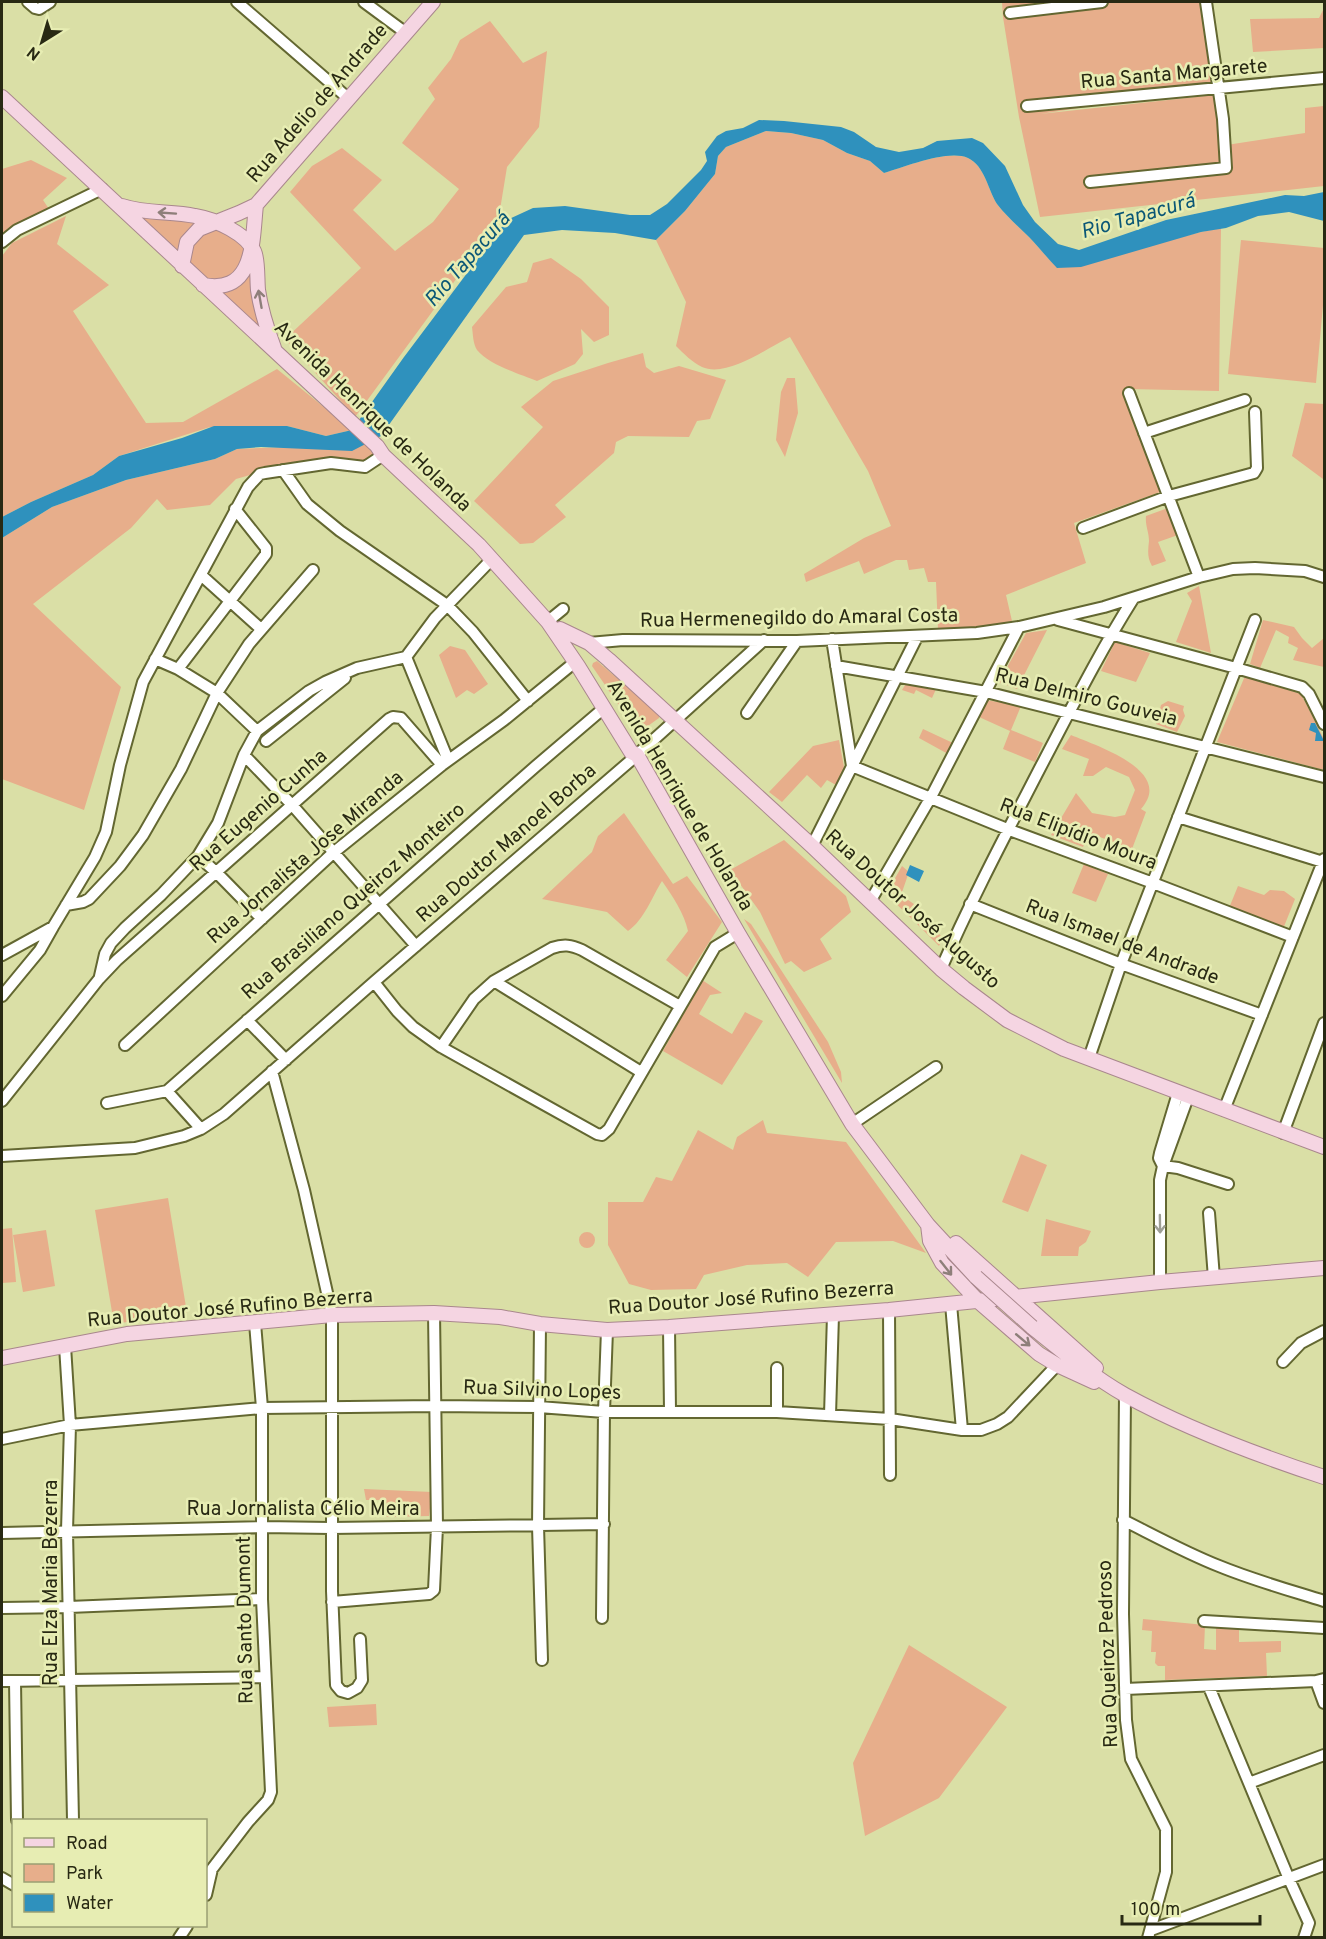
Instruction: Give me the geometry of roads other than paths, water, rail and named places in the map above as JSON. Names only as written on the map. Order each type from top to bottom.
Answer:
[{"type":"main road","name":"Rua Adelio de Andrade","points":[[256,205],[434,2]]},
{"type":"main road","name":"Avenida Henrique de Holanda","points":[[2,98],[275,350],[479,544],[548,622],[631,752],[637,755],[738,933],[852,1124],[928,1225],[976,1277],[1032,1327],[1125,1395],[1200,1431],[1324,1477]]},
{"type":"main road","points":[[119,205],[139,210],[190,215],[215,222],[242,237],[253,247],[263,316],[275,350]]},
{"type":"main road","points":[[182,266],[190,238],[203,226],[256,205],[253,247],[248,264],[231,282],[216,287],[203,285]]},
{"type":"main road","points":[[380,450],[387,450],[488,544],[557,615],[636,749],[637,755]]},
{"type":"main road","name":"Rua Doutor José Augusto","points":[[557,615],[676,720],[871,900],[941,969],[1007,1020],[1047,1041],[1089,1058],[1324,1148]]},
{"type":"main road","points":[[916,1208],[1014,1297],[1090,1361],[1111,1386]]},
{"type":"main road","points":[[928,1225],[930,1241],[942,1263],[980,1302],[1039,1354],[1057,1365],[1111,1386]]},
{"type":"main road","name":"Rua Doutor José Rufino Bezerra","points":[[2,1358],[127,1334],[332,1315],[434,1313],[500,1317],[540,1324],[607,1330],[889,1310],[1160,1282],[1324,1268]]},
{"type":"street","points":[[28,2],[39,9],[50,2]]},
{"type":"street","points":[[237,2],[349,99]]},
{"type":"street","points":[[364,2],[406,33]]},
{"type":"street","points":[[1010,13],[1102,2]]},
{"type":"street","points":[[1090,182],[1226,168],[1223,119],[1206,2]]},
{"type":"street","name":"Rua Santa Margarete","points":[[1027,106],[1324,78]]},
{"type":"street","points":[[2,242],[17,230],[102,189]]},
{"type":"street","points":[[1129,393],[1199,577]]},
{"type":"street","points":[[1144,433],[1245,400]]},
{"type":"street","points":[[1083,528],[1170,496],[1254,473],[1256,471],[1255,412]]},
{"type":"street","points":[[2,996],[40,950],[95,857],[106,832],[120,765],[141,690],[155,659],[248,487],[260,474],[283,470],[332,463],[365,467],[380,450]]},
{"type":"street","points":[[283,470],[307,504],[340,531],[447,605],[473,632],[528,700]]},
{"type":"street","points":[[178,669],[267,551],[267,548],[235,509]]},
{"type":"street","points":[[99,979],[105,954],[111,943],[198,856],[218,823],[244,754],[257,731],[309,691],[325,682],[357,668],[406,657],[435,618],[492,559]]},
{"type":"street","name":"Rua Hermenegildo do Amaral Costa","points":[[589,643],[615,640],[797,641],[977,633],[1054,620],[1233,569],[1305,571],[1324,577]]},
{"type":"street","points":[[66,905],[89,899],[120,866],[142,835],[181,769],[216,693],[249,644],[313,570]]},
{"type":"street","points":[[201,575],[261,629]]},
{"type":"street","points":[[941,969],[1007,829],[1111,635],[1133,599]]},
{"type":"street","points":[[1054,620],[1302,687],[1309,694],[1324,724]]},
{"type":"street","points":[[1089,1058],[1121,964],[1255,620]]},
{"type":"street","points":[[871,900],[932,797],[1019,627]]},
{"type":"street","points":[[812,846],[917,637]]},
{"type":"street","points":[[832,639],[852,766]]},
{"type":"street","name":"Rua Doutor Manoel Borba","points":[[2,1156],[135,1148],[164,1142],[201,1129],[224,1114],[637,755],[764,640]]},
{"type":"street","points":[[747,713],[797,641]]},
{"type":"street","points":[[406,657],[445,762]]},
{"type":"street","points":[[155,659],[178,669],[216,693],[257,731]]},
{"type":"street","name":"Rua Jornalista Jose Miranda","points":[[125,1045],[333,853],[445,762],[504,720],[575,662]]},
{"type":"street","name":"Rua Delmiro Gouveia","points":[[836,666],[986,692],[1324,777]]},
{"type":"street","points":[[266,741],[357,668]]},
{"type":"street","name":"Rua Brasiliano Queiroz Monteiro","points":[[167,1091],[604,708]]},
{"type":"street","name":"Rua Eugenio Cunha","points":[[2,1101],[99,979],[138,941],[393,717],[401,718],[445,762]]},
{"type":"street","points":[[244,754],[416,946]]},
{"type":"street","name":"Rua Elipídio Moura","points":[[852,766],[1007,829],[1293,938]]},
{"type":"street","points":[[1178,818],[1324,860],[1224,1110]]},
{"type":"street","points":[[198,856],[262,919]]},
{"type":"street","name":"Rua Ismael de Andrade","points":[[970,904],[1121,964],[1262,1015]]},
{"type":"street","points":[[2,955],[53,927]]},
{"type":"street","points":[[374,982],[413,1027],[441,1047],[597,1134],[605,1133],[715,947],[738,933]]},
{"type":"street","points":[[441,1047],[474,999],[495,981],[552,948],[562,945],[582,950],[680,1006]]},
{"type":"street","points":[[495,981],[641,1072]]},
{"type":"street","points":[[247,1020],[286,1060]]},
{"type":"street","points":[[1282,1133],[1324,1023]]},
{"type":"street","points":[[852,1124],[936,1067]]},
{"type":"street","points":[[272,1071],[304,1190],[332,1315],[332,1602],[336,1685],[341,1691],[348,1693],[357,1688],[362,1680],[360,1639]]},
{"type":"street","points":[[107,1102],[167,1091],[201,1129]]},
{"type":"street","points":[[1183,1095],[1160,1153],[1159,1162],[1163,1166],[1178,1168],[1228,1184]]},
{"type":"street","points":[[1160,1282],[1159,1195],[1163,1166]]},
{"type":"street","points":[[1209,1213],[1214,1278]]},
{"type":"street","points":[[951,1304],[962,1430]]},
{"type":"street","points":[[889,1310],[890,1475]]},
{"type":"street","points":[[332,1602],[429,1594],[434,1590],[436,1527],[434,1313]]},
{"type":"street","points":[[830,1415],[834,1314]]},
{"type":"street","name":"Rua Santo Dumont","points":[[207,1890],[212,1869],[268,1800],[271,1792],[262,1599],[262,1408],[255,1323]]},
{"type":"street","points":[[540,1324],[538,1526],[542,1660]]},
{"type":"street","points":[[669,1327],[670,1411]]},
{"type":"street","points":[[602,1618],[607,1330]]},
{"type":"street","points":[[1283,1362],[1301,1343],[1324,1331]]},
{"type":"street","name":"Rua Elza Maria Bezerra","points":[[65,1346],[70,1425],[67,1531],[73,1819]]},
{"type":"street","name":"Rua Silvino Lopes","points":[[2,1439],[70,1425],[262,1408],[435,1406],[538,1407],[604,1412],[777,1412],[890,1419],[962,1430],[981,1430],[1008,1417],[1057,1365]]},
{"type":"street","points":[[777,1368],[777,1412]]},
{"type":"street","name":"Rua Queiroz Pedroso","points":[[1125,1395],[1123,1520],[1125,1689],[1131,1759],[1166,1829],[1166,1872],[1149,1934]]},
{"type":"street","points":[[1123,1520],[1221,1567],[1257,1581],[1324,1601]]},
{"type":"street","name":"Rua Jornalista Célio Meira","points":[[2,1533],[262,1527],[604,1524]]},
{"type":"street","points":[[2,1608],[262,1599]]},
{"type":"street","points":[[1204,1621],[1324,1628]]},
{"type":"street","points":[[2,1681],[264,1677]]},
{"type":"street","points":[[1125,1689],[1209,1687],[1320,1680],[1324,1703]]},
{"type":"street","points":[[15,1681],[17,1819]]},
{"type":"street","points":[[1209,1687],[1309,1923],[1304,1938]]},
{"type":"street","points":[[1249,1783],[1324,1755]]},
{"type":"street","points":[[1149,1934],[1324,1865]]},
{"type":"water","points":[[759,120],[841,127],[854,132],[876,147],[899,152],[923,148],[937,141],[972,138],[983,143],[1005,166],[1023,205],[1035,222],[1058,244],[1079,250],[1166,220],[1285,195],[1304,196],[1324,192],[1324,221],[1289,212],[1258,216],[1226,228],[1201,232],[1081,267],[1057,268],[1001,209],[982,172],[968,158],[938,157],[884,173],[870,161],[847,153],[823,140],[791,133],[766,131],[726,147],[718,156],[715,174],[685,211],[656,240],[615,233],[562,230],[524,235],[381,436],[352,451],[261,447],[237,449],[215,459],[126,480],[52,507],[2,538],[2,517],[93,475],[119,456],[182,438],[214,426],[287,426],[326,436],[352,430],[507,220],[533,208],[565,206],[630,215],[650,215],[667,204],[701,170],[707,161],[705,152],[717,136]]},
{"type":"water","points":[[1311,723],[1315,723],[1324,741],[1315,741],[1316,733],[1309,730]]},
{"type":"water","points":[[910,865],[924,871],[919,882],[906,875]]},
{"type":"water label","name":"Rio Tapacurá","points":[[1138,217]]},
{"type":"water label","name":"Rio Tapacurá","points":[[468,260]]}]
